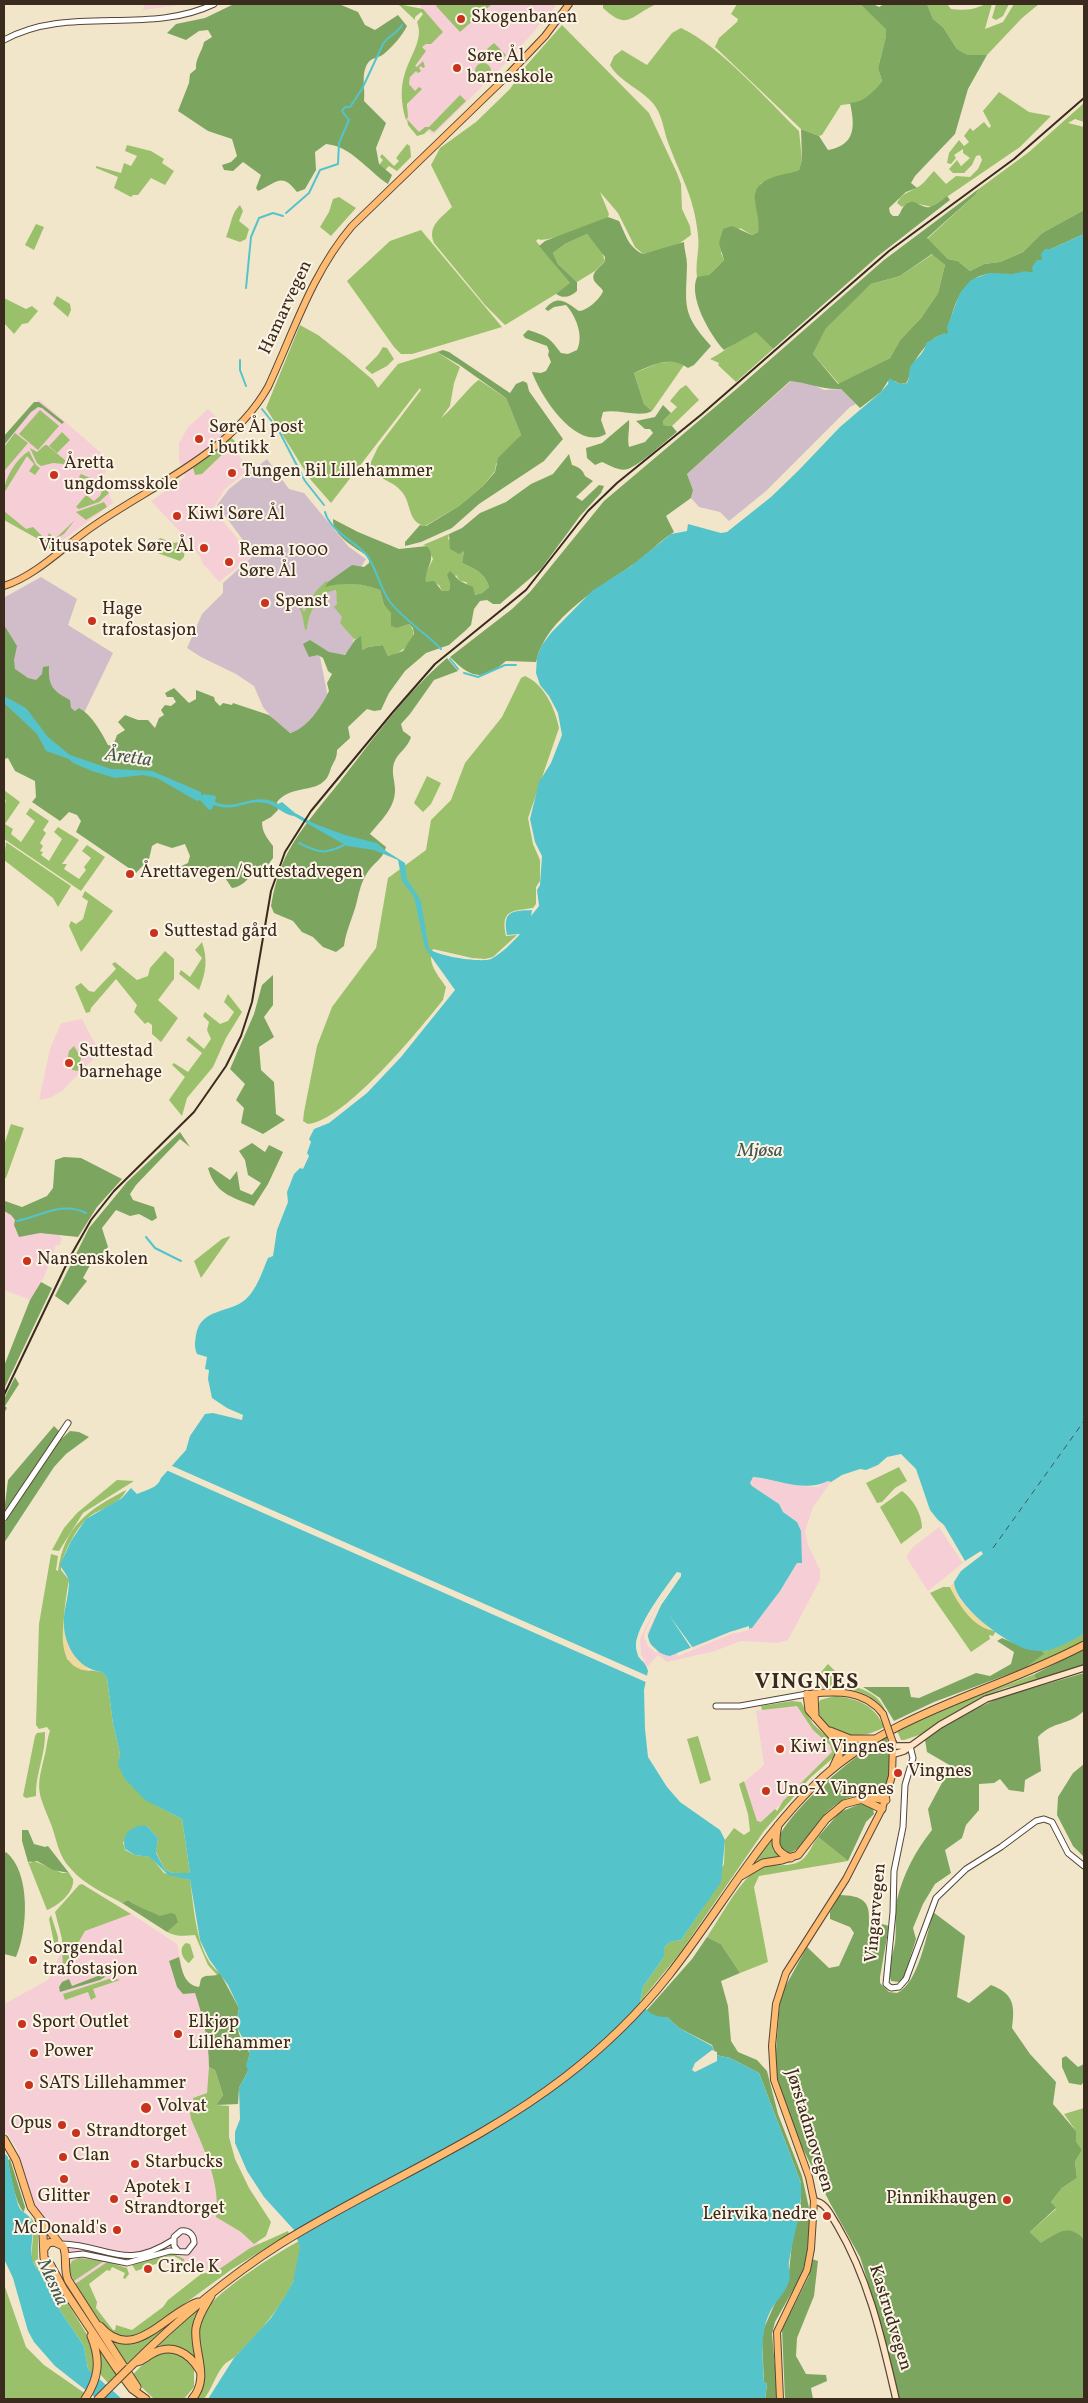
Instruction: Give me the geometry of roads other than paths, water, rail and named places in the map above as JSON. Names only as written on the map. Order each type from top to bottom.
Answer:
[{"type":"highway","points":[[98,2399],[134,2362],[203,2300],[256,2260],[291,2238],[469,2139],[538,2096],[594,2054],[651,1998],[680,1961],[778,1824],[833,1769],[874,1739],[926,1712],[1039,1667],[1084,1645]]},
{"type":"highway","points":[[810,1694],[809,1710],[837,1740],[840,1747],[833,1769]]},
{"type":"highway","points":[[827,1730],[850,1739],[874,1739]]},
{"type":"highway","points":[[739,1877],[763,1863],[791,1858],[802,1851],[833,1812],[844,1804],[870,1796],[886,1800]]},
{"type":"highway","points":[[861,1799],[882,1809]]},
{"type":"highway","points":[[778,1824],[776,1848],[780,1853],[791,1858]]},
{"type":"highway","points":[[4,2139],[14,2154],[28,2201],[39,2219],[65,2251],[66,2277],[143,2397]]},
{"type":"highway","points":[[39,2219],[43,2235],[44,2258],[50,2264],[88,2327],[126,2381],[143,2397]]},
{"type":"highway","points":[[44,2250],[48,2243],[60,2244]]},
{"type":"highway","points":[[50,2264],[58,2264],[65,2257]]},
{"type":"highway","points":[[192,2399],[199,2388],[201,2372],[196,2328],[201,2313],[214,2291]]},
{"type":"highway","points":[[90,2314],[112,2337],[120,2340],[132,2340],[144,2336],[183,2309],[203,2300]]},
{"type":"highway","points":[[85,2399],[94,2383],[98,2368],[96,2350],[88,2327]]},
{"type":"highway","points":[[134,2362],[142,2361],[158,2351],[175,2349],[189,2356],[201,2372]]},
{"type":"main road","name":"Hamarvegen","points":[[4,586],[23,578],[120,507],[186,468],[241,424],[260,402],[268,387],[311,288],[338,242],[352,226],[518,64],[551,28],[568,4]]},
{"type":"main road","points":[[894,1754],[904,1752],[956,1715],[986,1699],[1084,1668]]},
{"type":"main road","name":"Jørstadmovegen","points":[[780,2399],[777,2332],[807,2270],[811,2249],[814,2201],[809,2177],[774,2080],[772,2046],[776,2004],[786,1973],[846,1879],[882,1809],[892,1776],[894,1754],[883,1714],[870,1701],[856,1694],[833,1692],[810,1694]]},
{"type":"main road","points":[[893,1745],[910,1746]]},
{"type":"main road","name":"Kastrudvegen","points":[[814,2201],[822,2204],[828,2211],[849,2246],[863,2277],[872,2302],[896,2399]]},
{"type":"street","points":[[4,40],[26,30],[53,23],[173,16],[214,4]]},
{"type":"street","points":[[4,1518],[68,1423]]},
{"type":"street","points":[[716,1706],[740,1706],[810,1694]]},
{"type":"street","name":"Vingarvegen","points":[[910,1746],[913,1758],[905,1785],[903,1827],[894,1871],[891,1947],[885,1976],[886,1984],[891,1988],[899,1987],[906,1979],[936,1898],[966,1869],[1036,1821],[1044,1819],[1052,1822],[1068,1853],[1084,1866]]},
{"type":"street","points":[[65,2257],[83,2254],[127,2263],[178,2251],[184,2253],[190,2251],[194,2243],[193,2237],[187,2232],[181,2231],[176,2234],[173,2240],[174,2246],[178,2251]]},
{"type":"street","points":[[60,2244],[75,2245],[128,2257],[146,2252],[173,2240]]},
{"type":"water","name":"Mjøsa","points":[[1084,234],[1084,1634],[1059,1647],[1041,1651],[1031,1650],[1006,1639],[982,1622],[963,1602],[954,1582],[961,1571],[983,1554],[981,1551],[965,1561],[944,1525],[930,1510],[916,1469],[901,1454],[887,1457],[878,1465],[866,1470],[860,1469],[842,1475],[831,1482],[828,1481],[810,1486],[800,1486],[753,1477],[750,1483],[752,1486],[779,1504],[783,1512],[797,1522],[801,1531],[802,1563],[797,1563],[780,1591],[752,1628],[730,1632],[670,1656],[656,1650],[647,1637],[661,1605],[681,1576],[677,1572],[640,1629],[636,1647],[648,1671],[644,1690],[648,1757],[667,1787],[680,1802],[720,1830],[725,1840],[721,1882],[681,1940],[670,1942],[664,1948],[664,1957],[643,1987],[640,2002],[652,2014],[667,2017],[679,2028],[712,2046],[716,2055],[730,2058],[759,2073],[801,2183],[799,2213],[789,2262],[789,2281],[786,2289],[767,2318],[763,2336],[764,2382],[767,2384],[765,2399],[208,2399],[234,2358],[271,2318],[284,2298],[293,2282],[300,2247],[294,2230],[264,2197],[247,2171],[235,2143],[235,2132],[240,2119],[239,2088],[248,2071],[246,2065],[250,2053],[236,2025],[239,2008],[228,1985],[209,1959],[200,1940],[190,1880],[168,1875],[150,1857],[135,1855],[125,1849],[125,1839],[129,1831],[132,1828],[147,1826],[158,1838],[156,1853],[165,1870],[173,1873],[190,1873],[182,1819],[145,1800],[125,1779],[118,1765],[120,1754],[113,1724],[107,1678],[102,1672],[85,1666],[78,1660],[72,1653],[65,1636],[64,1617],[69,1582],[67,1575],[60,1565],[71,1541],[86,1519],[122,1498],[131,1488],[137,1494],[157,1484],[186,1450],[190,1436],[205,1414],[213,1413],[242,1420],[243,1415],[227,1408],[212,1398],[208,1379],[209,1370],[205,1369],[207,1357],[197,1354],[195,1349],[199,1326],[210,1315],[239,1304],[246,1299],[256,1285],[268,1258],[273,1256],[277,1230],[288,1202],[287,1192],[294,1174],[300,1168],[303,1169],[309,1156],[307,1153],[311,1142],[309,1139],[314,1129],[329,1123],[367,1093],[401,1057],[455,990],[425,948],[414,897],[402,881],[398,860],[374,850],[347,846],[269,804],[258,802],[229,808],[214,805],[211,810],[200,800],[197,801],[157,778],[143,775],[115,778],[92,771],[73,763],[69,759],[46,751],[37,734],[4,703],[4,696],[26,708],[48,737],[70,755],[111,769],[152,771],[201,792],[202,796],[204,794],[216,796],[215,802],[223,804],[231,805],[261,799],[278,804],[282,802],[295,813],[315,824],[345,835],[377,843],[405,863],[407,879],[421,901],[429,949],[459,958],[491,959],[503,951],[520,934],[507,935],[506,921],[508,916],[514,912],[532,910],[531,916],[539,906],[537,890],[540,885],[542,856],[535,842],[530,819],[539,782],[551,763],[562,735],[558,713],[549,696],[540,685],[536,673],[537,657],[542,645],[551,633],[592,591],[631,566],[671,534],[687,531],[688,524],[721,533],[727,532],[771,497],[840,427],[881,392],[888,384],[889,378],[900,384],[907,383],[911,366],[923,352],[926,343],[944,333],[948,334],[947,327],[960,293],[971,280],[989,273],[1013,274],[1025,271],[1033,273],[1032,267],[1037,260],[1042,260],[1041,254],[1045,249],[1051,249]]},
{"type":"water","points":[[4,2153],[8,2157],[19,2207],[29,2216],[32,2223],[31,2253],[34,2264],[52,2290],[53,2300],[84,2346],[88,2369],[122,2399],[97,2399],[55,2366],[34,2342],[28,2331],[13,2278],[4,2259]]},
{"type":"waterway","points":[[286,213],[309,193],[320,170],[338,164],[339,143],[349,120],[342,111],[345,107],[350,107],[362,89],[383,44],[402,25]]},
{"type":"waterway","points":[[246,288],[251,237],[259,218],[273,213],[283,216]]},
{"type":"waterway","points":[[240,360],[240,370],[246,386]]},
{"type":"waterway","points":[[262,409],[278,429],[305,481],[324,505]]},
{"type":"waterway","points":[[325,512],[331,524],[365,553],[390,602],[441,649]]},
{"type":"waterway","points":[[450,659],[458,669]]},
{"type":"waterway","points":[[464,673],[478,677],[505,665],[516,665]]},
{"type":"waterway","name":"Åretta","points":[[299,843],[317,851],[333,850],[346,844]]},
{"type":"waterway","points":[[17,1221],[68,1208],[86,1213]]},
{"type":"waterway","points":[[146,1237],[155,1248],[181,1261]]},
{"type":"railway","points":[[4,1395],[70,1257],[91,1220],[114,1191],[194,1112],[226,1066],[241,1036],[252,1002],[271,891],[285,852],[311,811],[393,712],[435,664],[526,590],[588,511],[617,483],[702,414],[889,251],[1014,159],[1084,98]]},
{"type":"place","name":"Skogenbanen","points":[[461,19]]},
{"type":"place","name":"Søre Ål barneskole","points":[[457,68]]},
{"type":"place","name":"Søre Ål post i butikk","points":[[199,439]]},
{"type":"place","name":"Tungen Bil Lillehammer","points":[[232,473]]},
{"type":"place","name":"Åretta ungdomsskole","points":[[54,475]]},
{"type":"place","name":"Kiwi Søre Ål","points":[[177,516]]},
{"type":"place","name":"Vitusapotek Søre Ål","points":[[204,548]]},
{"type":"place","name":"Rema 1000 Søre Ål","points":[[229,562]]},
{"type":"place","name":"Spenst","points":[[265,603]]},
{"type":"place","name":"Hage trafostasjon","points":[[92,621]]},
{"type":"place","name":"Årettavegen/Suttestadvegen","points":[[130,874]]},
{"type":"place","name":"Suttestad gård","points":[[154,933]]},
{"type":"place","name":"Suttestad barnehage","points":[[69,1063]]},
{"type":"place","name":"Nansenskolen","points":[[27,1261]]},
{"type":"place","name":"Kiwi Vingnes","points":[[780,1749]]},
{"type":"place","name":"Vingnes","points":[[898,1773]]},
{"type":"place","name":"Uno-X Vingnes","points":[[766,1791]]},
{"type":"place","name":"Sorgendal trafostasjon","points":[[33,1960]]},
{"type":"place","name":"Sport Outlet","points":[[22,2024]]},
{"type":"place","name":"Elkjøp Lillehammer","points":[[178,2034]]},
{"type":"place","name":"Power","points":[[34,2053]]},
{"type":"place","name":"SATS Lillehammer","points":[[29,2085]]},
{"type":"place","name":"Volvat","points":[[146,2108]]},
{"type":"place","name":"Opus","points":[[62,2125]]},
{"type":"place","name":"Strandtorget","points":[[76,2133]]},
{"type":"place","name":"Clan","points":[[63,2157]]},
{"type":"place","name":"Starbucks","points":[[135,2164]]},
{"type":"place","name":"Glitter","points":[[64,2179]]},
{"type":"place","name":"Apotek 1 Strandtorget","points":[[114,2199]]},
{"type":"place","name":"Pinnikhaugen","points":[[1007,2200]]},
{"type":"place","name":"Leirvika nedre","points":[[827,2216]]},
{"type":"place","name":"McDonald's","points":[[117,2230]]},
{"type":"place","name":"Circle K","points":[[148,2269]]},
{"type":"district","name":"VINGNES","points":[[807,1684]]},
{"type":"water label","name":"Mesna","points":[[51,2283]]}]
